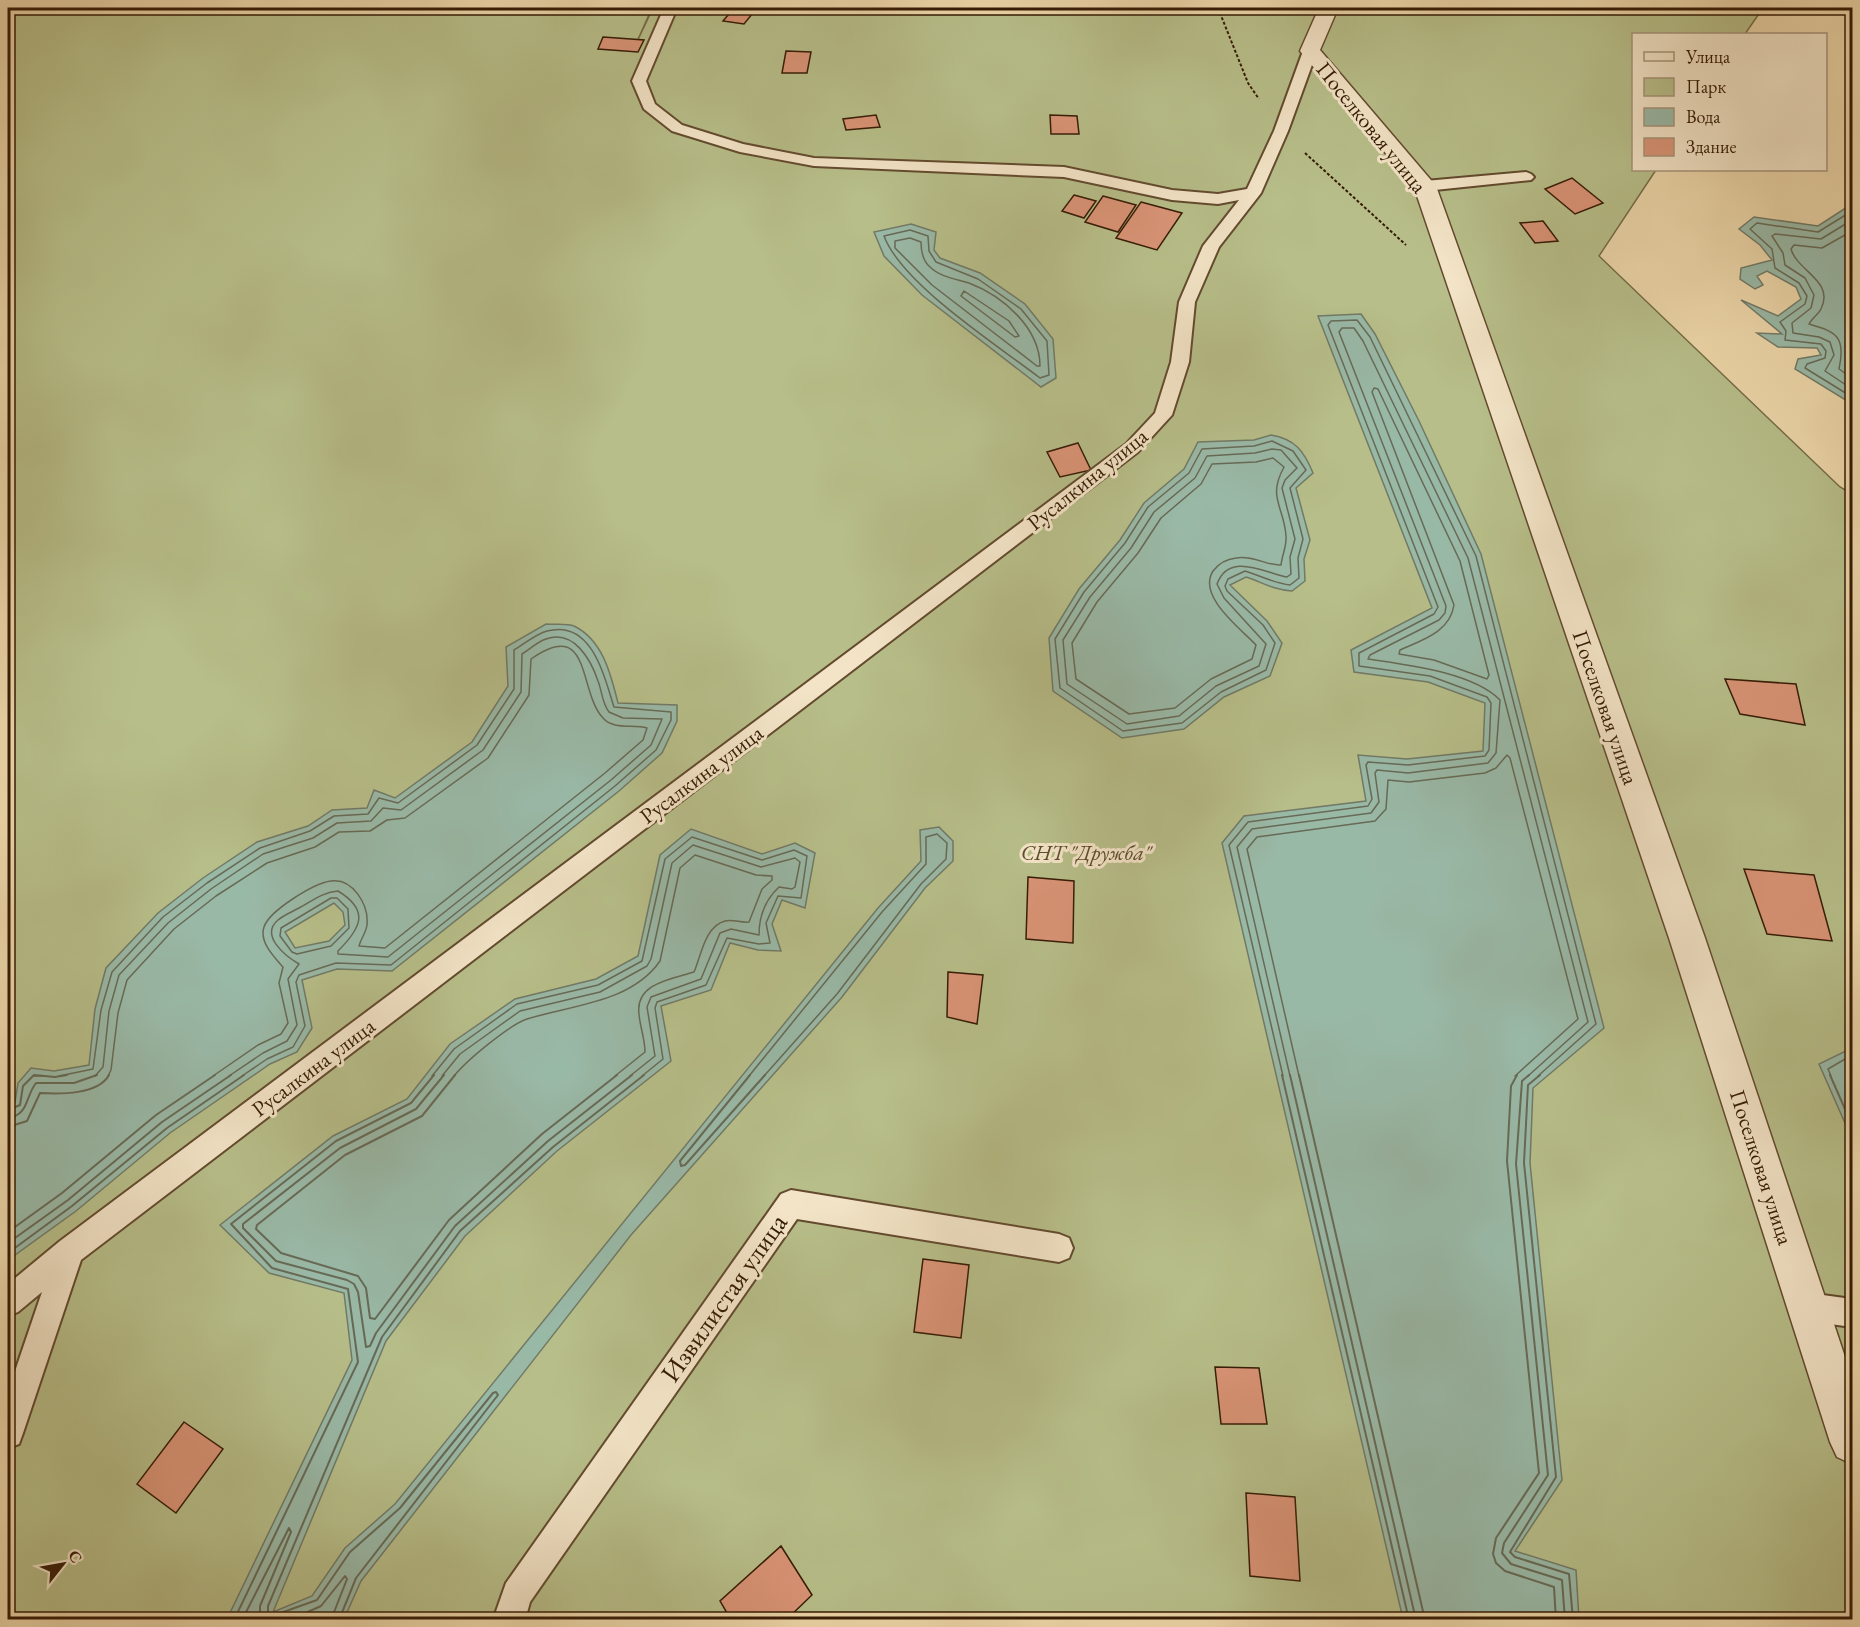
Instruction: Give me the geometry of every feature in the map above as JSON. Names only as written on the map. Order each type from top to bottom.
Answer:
[{"type":"street","name":"Поселковая улица","points":[[1328,8],[1310,51],[1425,186],[1686,938],[1852,1442]]},
{"type":"lane","points":[[670,8],[639,81],[649,106],[677,128],[740,148],[814,162],[1065,172],[1172,195],[1218,199],[1253,193]]},
{"type":"lane","name":"Русалкина улица","points":[[8,1302],[69,1251],[1132,448],[1163,415],[1180,362],[1187,302],[1211,246],[1253,193],[1281,131],[1310,51]]},
{"type":"lane","points":[[1425,186],[1526,177]]},
{"type":"lane","name":"Извилистая улица","points":[[509,1620],[517,1594],[790,1204],[1059,1248]]},
{"type":"lane","points":[[8,1433],[69,1251]]},
{"type":"lane","points":[[1808,1307],[1852,1313]]},
{"type":"path","points":[[1218,8],[1248,83],[1281,131],[1411,250]]},
{"type":"green space","name":"СНТ \"Дружба\"","points":[[8,8],[652,8],[635,46],[653,8],[1763,8],[1746,33],[1632,33],[1632,171],[1655,171],[1599,256],[1840,487],[1852,494],[1852,1619],[8,1620]]},
{"type":"water","points":[[1852,204],[1852,404],[1795,369],[1798,359],[1821,355],[1817,348],[1778,347],[1757,333],[1782,334],[1741,300],[1778,316],[1801,299],[1796,287],[1767,271],[1757,276],[1763,285],[1755,289],[1740,279],[1741,268],[1772,260],[1760,245],[1739,229],[1754,217],[1818,226]]},
{"type":"water","points":[[911,224],[936,232],[934,250],[940,258],[980,273],[1025,304],[1053,339],[1056,378],[1041,387],[922,295],[884,256],[874,232]]},
{"type":"water","points":[[1361,314],[1375,334],[1419,421],[1481,554],[1604,1028],[1533,1088],[1530,1163],[1562,1480],[1515,1551],[1576,1570],[1579,1619],[1403,1619],[1222,843],[1244,816],[1366,801],[1358,755],[1407,759],[1483,751],[1485,703],[1428,682],[1354,672],[1351,650],[1432,608],[1318,316]]},
{"type":"water","points":[[1271,435],[1298,447],[1313,473],[1296,488],[1310,540],[1304,559],[1305,581],[1292,591],[1246,577],[1230,585],[1267,621],[1282,643],[1270,676],[1224,697],[1184,729],[1122,738],[1053,691],[1049,638],[1079,589],[1120,540],[1144,503],[1184,469],[1198,442],[1254,440]]},
{"type":"water","points":[[546,624],[571,625],[584,632],[599,649],[604,659],[618,703],[677,705],[677,721],[662,753],[619,791],[392,971],[337,969],[302,980],[312,1028],[297,1052],[270,1064],[170,1133],[76,1211],[8,1260],[8,1105],[15,1102],[18,1083],[31,1068],[54,1071],[89,1065],[95,1009],[106,968],[158,913],[203,878],[257,842],[308,826],[332,810],[367,808],[374,790],[395,798],[472,742],[508,686],[506,647]],"holes":[[[334,903],[343,912],[345,925],[329,941],[295,948],[285,932]]]},
{"type":"water","points":[[939,827],[953,841],[953,861],[925,888],[842,997],[631,1235],[361,1581],[344,1619],[227,1619],[352,1360],[344,1293],[269,1273],[220,1225],[333,1136],[407,1099],[450,1044],[515,999],[596,979],[638,956],[660,855],[691,829],[762,854],[795,843],[815,853],[805,908],[782,900],[772,924],[781,951],[758,950],[730,943],[711,990],[661,1006],[671,1061],[557,1151],[465,1236],[386,1341],[273,1612],[312,1596],[345,1548],[395,1504],[878,908],[921,861],[920,830]]},
{"type":"water","points":[[1852,1048],[1852,1139],[1819,1064]]},
{"type":"building","points":[[734,8],[757,8],[744,24],[723,21]]},
{"type":"building","points":[[603,37],[644,40],[638,52],[598,49]]},
{"type":"building","points":[[786,51],[811,52],[807,73],[782,73]]},
{"type":"building","points":[[876,115],[880,127],[846,130],[843,119]]},
{"type":"building","points":[[1050,115],[1077,116],[1079,134],[1051,134]]},
{"type":"building","points":[[1572,178],[1603,203],[1575,214],[1545,189]]},
{"type":"building","points":[[1074,195],[1096,201],[1084,218],[1062,211]]},
{"type":"building","points":[[1103,196],[1136,205],[1118,232],[1085,222]]},
{"type":"building","points":[[1141,202],[1182,213],[1157,250],[1116,238]]},
{"type":"building","points":[[1543,221],[1558,241],[1535,243],[1520,223]]},
{"type":"building","points":[[1078,443],[1091,470],[1060,477],[1047,452]]},
{"type":"building","points":[[1725,679],[1796,684],[1805,725],[1740,714]]},
{"type":"building","points":[[1744,869],[1814,875],[1832,941],[1767,934]]},
{"type":"building","points":[[1028,877],[1074,881],[1073,943],[1026,939]]},
{"type":"building","points":[[948,972],[983,975],[977,1024],[947,1017]]},
{"type":"building","points":[[923,1259],[969,1265],[961,1338],[914,1332]]},
{"type":"building","points":[[1215,1367],[1259,1368],[1267,1424],[1221,1424]]},
{"type":"building","points":[[184,1422],[223,1449],[176,1513],[137,1484]]},
{"type":"building","points":[[1246,1493],[1295,1497],[1300,1581],[1250,1576]]},
{"type":"building","points":[[781,1546],[812,1595],[786,1620],[731,1620],[720,1601]]},
{"type":"building","points":[[1235,1613],[1297,1613],[1298,1620],[1236,1620]]}]
